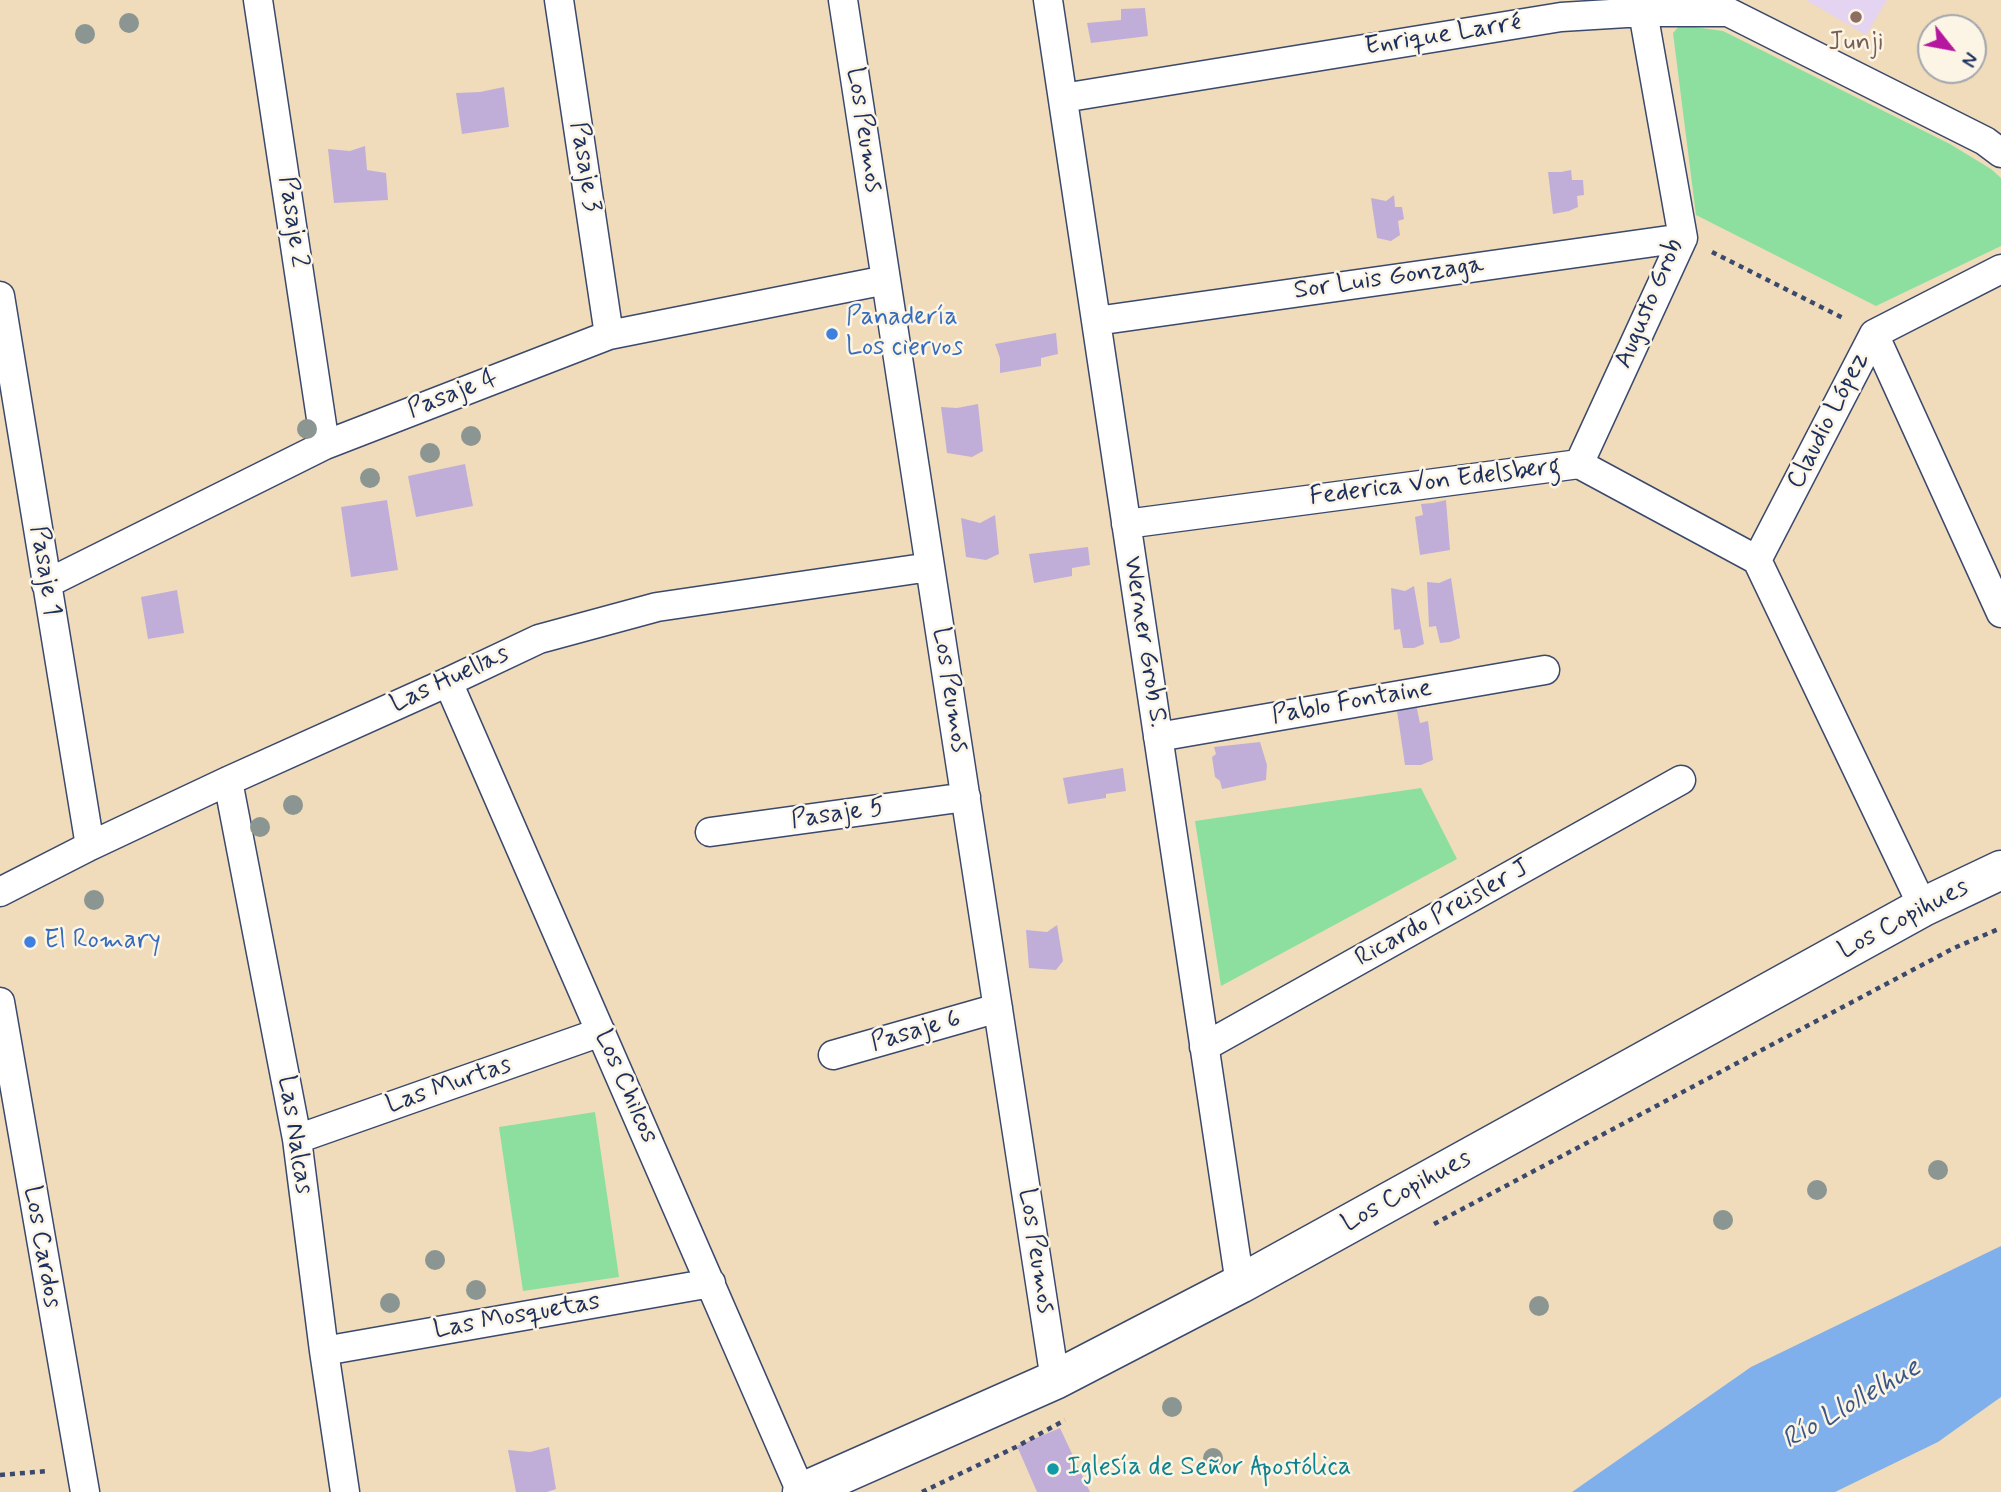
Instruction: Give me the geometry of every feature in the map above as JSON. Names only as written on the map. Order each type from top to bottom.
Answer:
[{"type":"main road","name":"Los Copihues","points":[[801,1492],[1055,1380],[1240,1284],[1923,907],[2001,870]]},
{"type":"street","name":"Pasaje 2","points":[[258,0],[325,445]]},
{"type":"street","name":"Pasaje 3","points":[[559,0],[609,335]]},
{"type":"street","name":"Los Peumos","points":[[843,0],[1055,1380]]},
{"type":"street","name":"Werner Grob S.","points":[[1048,0],[1240,1284]]},
{"type":"street","name":"Enrique Larré","points":[[1063,98],[1561,17],[1643,12],[1728,12],[1984,141],[2001,153]]},
{"type":"street","name":"Augusto Grob","points":[[1579,464],[1683,238],[1643,12]]},
{"type":"street","name":"Sor Luis Gonzaga","points":[[1096,321],[1683,238]]},
{"type":"street","name":"Claudio López","points":[[1757,560],[1874,334],[2001,269]]},
{"type":"street","name":"Pasaje 4","points":[[46,584],[325,445],[609,335],[886,280]]},
{"type":"street","name":"Pasaje 1","points":[[0,296],[90,846]]},
{"type":"street","points":[[1874,334],[2001,612]]},
{"type":"street","name":"Federica Von Edelsberg","points":[[1126,524],[1579,464],[1757,560]]},
{"type":"street","points":[[1757,560],[1923,907]]},
{"type":"street","name":"Las Huellas","points":[[0,892],[228,781],[538,639],[657,607],[930,567]]},
{"type":"street","name":"Pablo Fontaine","points":[[1158,737],[1545,670]]},
{"type":"street","name":"Los Chilcos","points":[[447,682],[801,1492]]},
{"type":"street","name":"Ricardo Preisler J","points":[[1204,1047],[1681,780]]},
{"type":"street","name":"Las Nalcas","points":[[228,781],[297,1139],[345,1492]]},
{"type":"street","name":"Pasaje 5","points":[[710,832],[966,797]]},
{"type":"street","name":"Los Cardos","points":[[0,1002],[83,1480]]},
{"type":"street","name":"Pasaje 6","points":[[833,1055],[998,1008]]},
{"type":"street","name":"Las Murtas","points":[[297,1139],[601,1032]]},
{"type":"street","name":"Las Mosquetas","points":[[324,1351],[711,1283]]},
{"type":"path","points":[[1683,238],[1874,334]]},
{"type":"path","points":[[1423,1229],[1954,948],[2001,928]]},
{"type":"path","points":[[922,1492],[1069,1418]]},
{"type":"path","points":[[0,1475],[83,1480]]},
{"type":"shaded area","name":"Junji","points":[[1806,0],[1887,0],[1866,35]]},
{"type":"green space","points":[[1680,25],[1723,31],[1950,144],[1991,169],[2001,178],[2001,246],[1876,306],[1696,215],[1673,33]]},
{"type":"green space","points":[[1421,788],[1457,859],[1221,986],[1195,821]]},
{"type":"green space","points":[[595,1112],[619,1277],[523,1291],[499,1127]]},
{"type":"water","name":"Río Llollelhue","points":[[2001,1246],[2001,1397],[1938,1442],[1835,1492],[1572,1492],[1751,1367]]},
{"type":"building","points":[[1145,8],[1148,36],[1091,43],[1087,23],[1121,20],[1121,9]]},
{"type":"building","points":[[504,87],[509,127],[462,134],[456,93]]},
{"type":"building","points":[[365,146],[367,170],[386,173],[388,200],[334,203],[328,149],[350,151]]},
{"type":"building","points":[[1571,170],[1572,180],[1583,180],[1584,195],[1577,196],[1578,207],[1553,214],[1548,172]]},
{"type":"building","points":[[1394,195],[1395,207],[1402,207],[1404,219],[1398,221],[1400,235],[1391,241],[1377,238],[1371,198],[1386,201]]},
{"type":"building","points":[[1056,333],[1058,354],[1041,358],[1041,366],[1000,373],[1000,358],[995,344]]},
{"type":"building","points":[[978,404],[983,451],[972,457],[947,453],[941,407],[957,408]]},
{"type":"building","points":[[465,464],[473,506],[416,517],[408,476]]},
{"type":"building","points":[[387,500],[398,570],[351,577],[341,507]]},
{"type":"building","points":[[1446,500],[1450,550],[1420,555],[1415,517],[1423,515],[1421,504]]},
{"type":"building","points":[[995,515],[999,554],[986,560],[966,557],[961,518],[980,523]]},
{"type":"building","points":[[1088,547],[1090,565],[1072,568],[1072,576],[1034,583],[1029,554]]},
{"type":"building","points":[[1451,578],[1460,638],[1440,643],[1436,626],[1429,627],[1427,582],[1439,583]]},
{"type":"building","points":[[1414,586],[1424,644],[1403,648],[1400,629],[1394,630],[1391,588],[1405,591]]},
{"type":"building","points":[[177,590],[184,633],[148,639],[141,597]]},
{"type":"building","points":[[1396,704],[1416,704],[1420,723],[1428,721],[1433,760],[1421,765],[1405,765]]},
{"type":"building","points":[[1260,742],[1267,765],[1266,780],[1222,789],[1220,781],[1215,777],[1212,757],[1216,754],[1214,747]]},
{"type":"building","points":[[1123,768],[1126,791],[1106,794],[1106,798],[1068,804],[1063,778]]},
{"type":"building","points":[[1057,925],[1063,961],[1056,970],[1029,968],[1026,930],[1047,932]]},
{"type":"building","name":"Iglesía de Señor Apostólica","points":[[1060,1428],[1090,1492],[1037,1492],[1017,1446]]},
{"type":"building","points":[[549,1447],[556,1489],[547,1492],[516,1492],[508,1450],[530,1452]]},
{"type":"place","name":"Junji","points":[[1856,17]]},
{"type":"place","name":"Panadería Los ciervos","points":[[832,334]]},
{"type":"place","name":"El Romary","points":[[30,942]]},
{"type":"place","name":"Iglesía de Señor Apostólica","points":[[1053,1469]]}]
